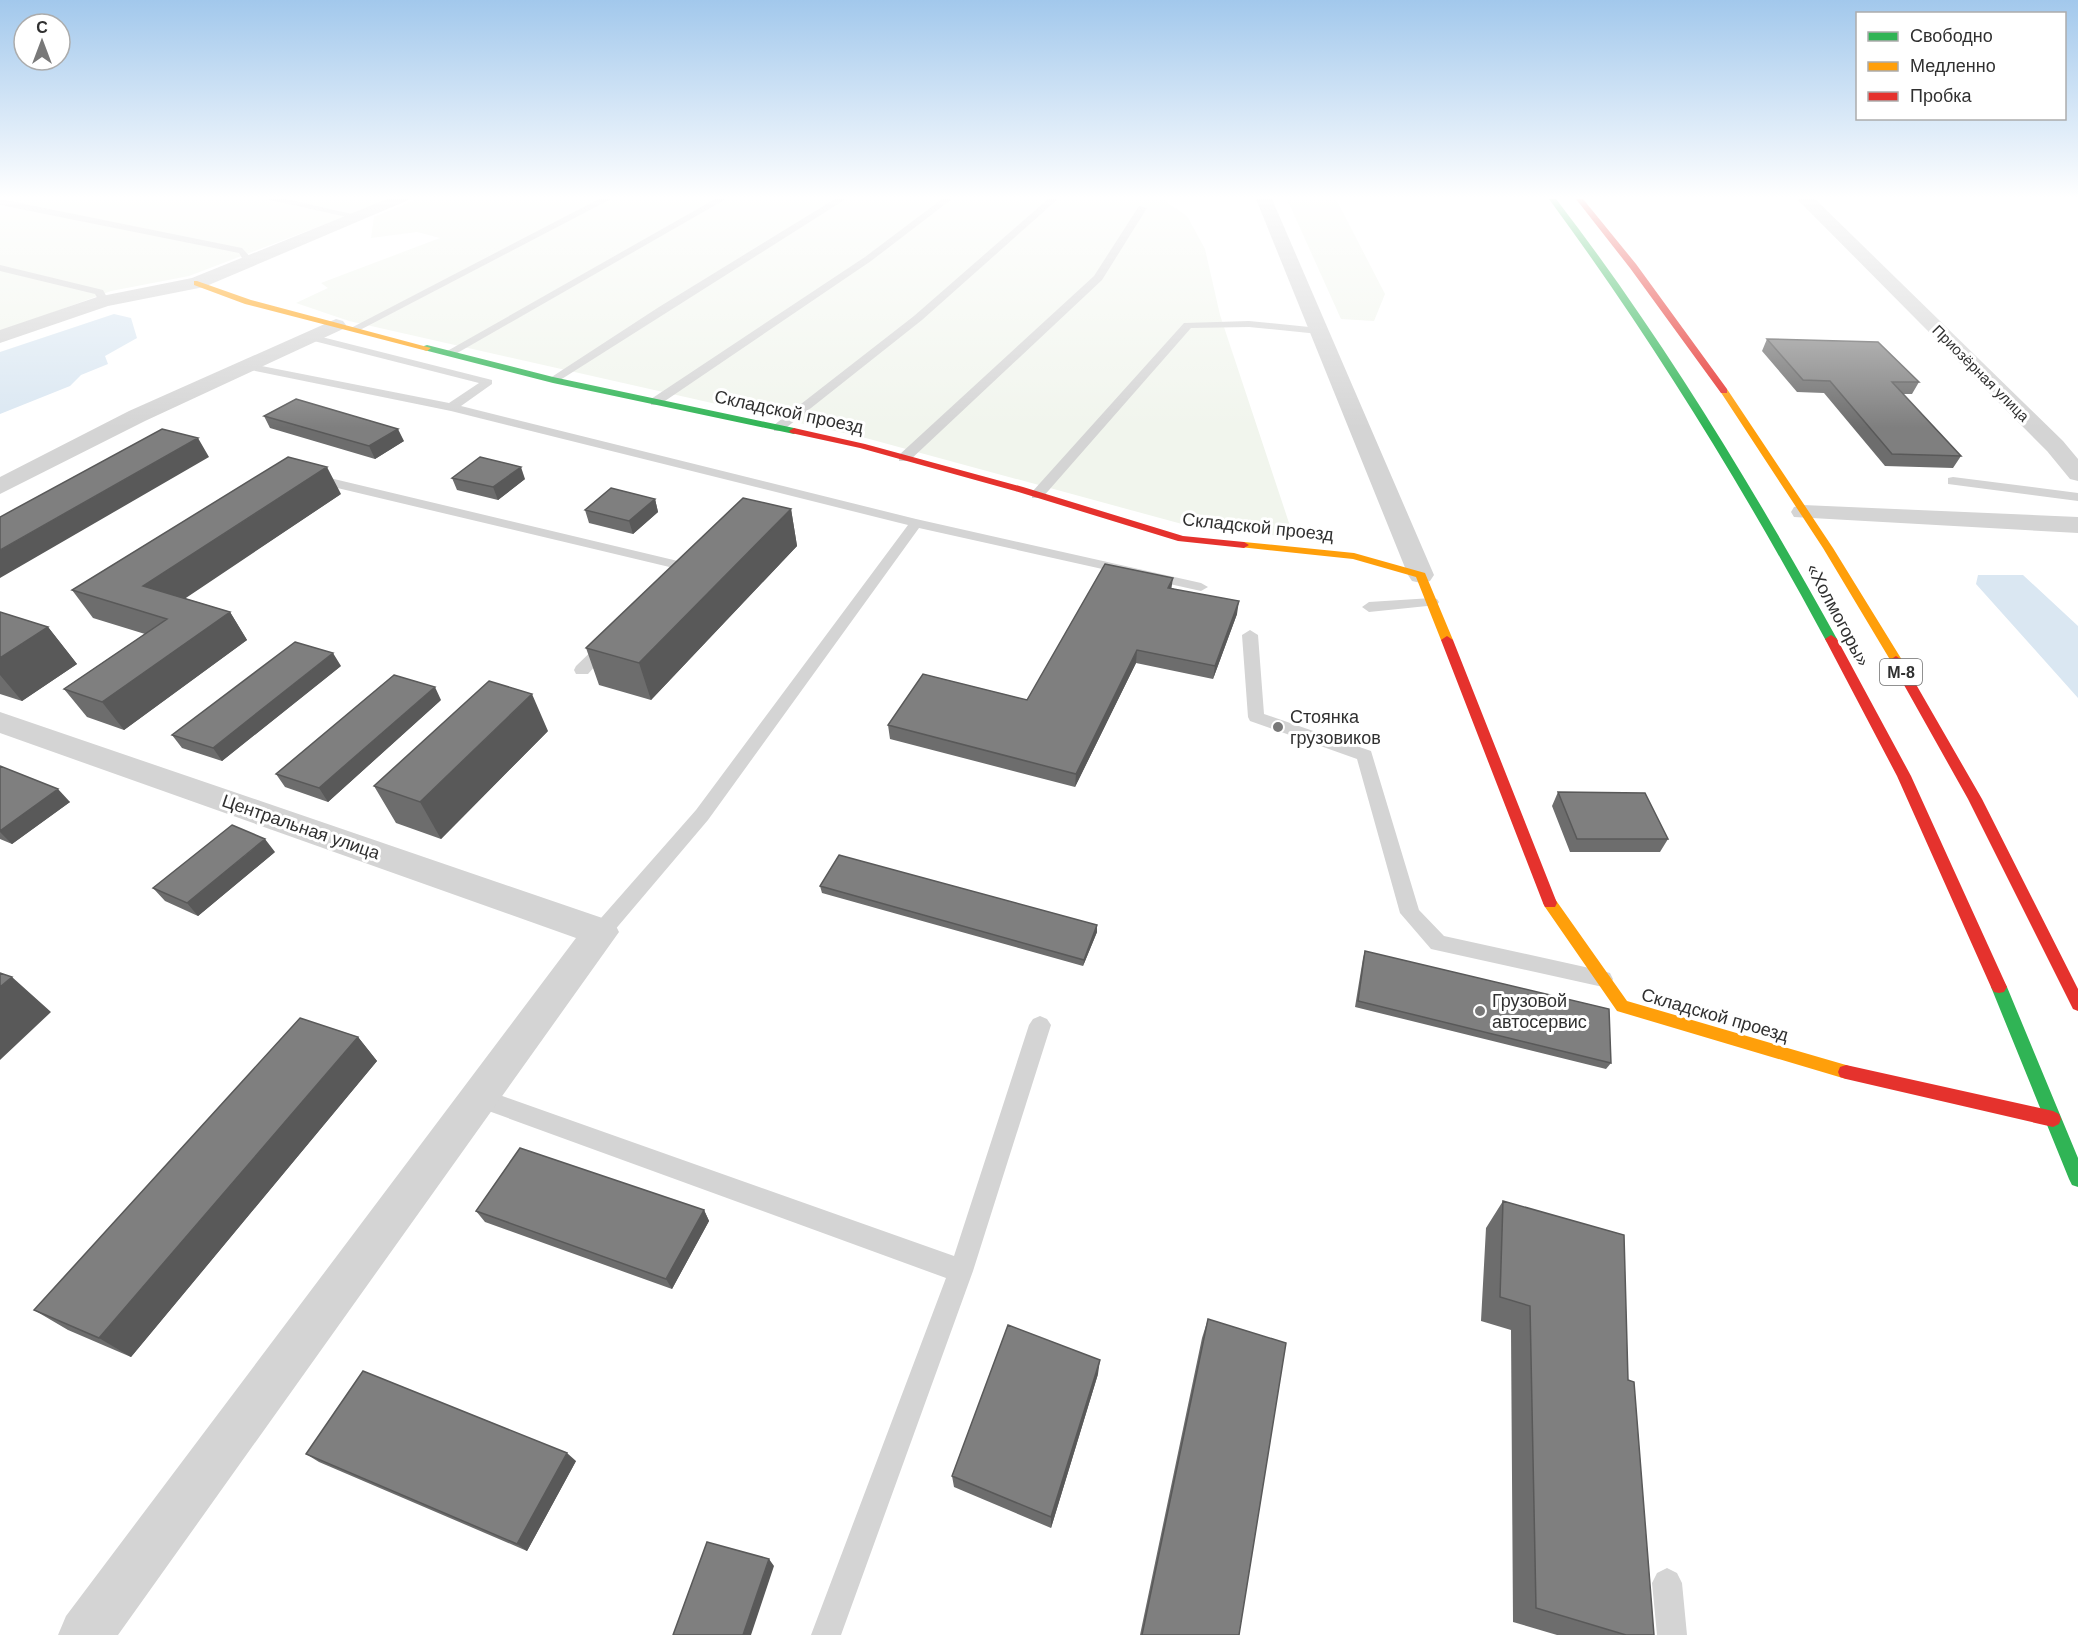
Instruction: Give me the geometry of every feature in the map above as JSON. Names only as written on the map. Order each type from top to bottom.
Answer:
[{"type":"main road","name":"«Холмогоры»","points":[[1607,275],[1690,398],[1776,539],[1904,777],[1988,962],[2078,1179]]},
{"type":"main road","name":"«Холмогоры»","points":[[1637,275],[1698,355],[1803,512],[1959,771],[2078,1004]]},
{"type":"main road","name":"Складской проезд","points":[[197,283],[248,302],[553,380],[778,428],[904,458],[1182,539],[1354,556],[1421,576],[1552,908],[1622,1006],[1850,1072],[2053,1119]]},
{"type":"street","points":[[0,337],[104,302],[197,283],[215,275]]},
{"type":"street","points":[[1296,275],[1421,576]]},
{"type":"street","name":"Приозёрная улица","points":[[1882,275],[2055,446],[2078,474]]},
{"type":"street","points":[[0,487],[137,416],[310,337],[345,327]]},
{"type":"street","points":[[1803,512],[2078,525]]},
{"type":"street","name":"Центральная улица","points":[[0,722],[601,932]]},
{"type":"street","points":[[85,1635],[601,932]]},
{"type":"lane","points":[[30,275],[99,292],[104,302]]},
{"type":"lane","points":[[345,327],[452,275]]},
{"type":"lane","points":[[448,354],[588,275]]},
{"type":"lane","points":[[553,380],[718,275]]},
{"type":"lane","points":[[655,402],[843,275]]},
{"type":"lane","points":[[778,428],[918,318],[967,275]]},
{"type":"lane","points":[[904,458],[1100,275]]},
{"type":"lane","points":[[1037,495],[1188,325],[1249,324],[1319,331]]},
{"type":"lane","points":[[310,337],[488,382],[452,407]]},
{"type":"lane","points":[[246,366],[452,407],[916,523],[1201,587]]},
{"type":"lane","points":[[296,474],[681,566]]},
{"type":"lane","points":[[1953,481],[2078,497]]},
{"type":"lane","points":[[745,501],[760,484]]},
{"type":"lane","points":[[601,932],[702,815],[916,523]]},
{"type":"lane","points":[[1369,607],[1432,602]]},
{"type":"lane","points":[[582,670],[615,635]]},
{"type":"lane","points":[[1250,635],[1256,717],[1365,755],[1410,913],[1438,943],[1603,979]]},
{"type":"lane","points":[[826,1635],[961,1272],[1040,1025]]},
{"type":"lane","points":[[480,1098],[961,1272]]},
{"type":"lane","points":[[1667,1582],[1672,1635]]},
{"type":"shaded area","points":[[0,275],[191,275],[111,291],[0,332]]},
{"type":"shaded area","points":[[341,275],[1211,275],[1220,315],[1294,538],[1182,524],[862,437],[349,321],[296,303],[328,288],[321,283]]},
{"type":"shaded area","points":[[1321,275],[1375,275],[1385,294],[1374,321],[1341,319]]},
{"type":"shaded area","points":[[114,314],[131,318],[137,338],[105,356],[108,364],[81,375],[70,386],[0,414],[0,352]]},
{"type":"shaded area","points":[[1978,575],[2023,575],[2078,626],[2078,698],[1976,584]]},
{"type":"building","points":[[1767,339],[1878,342],[1919,382],[1892,382],[1961,456],[1892,454],[1830,381],[1803,380]]},
{"type":"building","points":[[296,399],[398,429],[369,446],[264,416]]},
{"type":"building","points":[[162,429],[198,438],[0,550],[0,517]]},
{"type":"building","points":[[288,457],[327,467],[143,586],[230,612],[102,702],[64,689],[167,619],[72,590]]},
{"type":"building","points":[[480,457],[521,467],[493,487],[452,478]]},
{"type":"building","points":[[611,488],[655,499],[629,521],[585,510]]},
{"type":"building","points":[[743,498],[791,509],[639,663],[586,648]]},
{"type":"building","points":[[1105,564],[1173,578],[1168,588],[1239,601],[1215,666],[1137,650],[1076,774],[888,725],[923,674],[1027,700]]},
{"type":"building","points":[[0,612],[48,627],[0,658]]},
{"type":"building","points":[[295,642],[333,653],[213,748],[172,735]]},
{"type":"building","points":[[394,675],[435,687],[319,788],[276,774]]},
{"type":"building","points":[[489,681],[532,694],[420,802],[374,786]]},
{"type":"building","points":[[0,766],[58,789],[0,831]]},
{"type":"building","points":[[1558,792],[1645,793],[1668,839],[1577,839]]},
{"type":"building","points":[[232,825],[265,839],[187,903],[153,888]]},
{"type":"building","points":[[839,855],[1097,925],[1084,960],[820,886]]},
{"type":"building","name":"Грузовой автосервис","points":[[1365,951],[1609,1009],[1611,1063],[1358,1001]]},
{"type":"building","points":[[0,973],[12,977],[0,987]]},
{"type":"building","points":[[300,1018],[358,1037],[99,1338],[34,1310]]},
{"type":"building","points":[[520,1148],[704,1210],[666,1279],[476,1211]]},
{"type":"building","points":[[1503,1201],[1624,1235],[1628,1380],[1634,1382],[1654,1635],[1626,1635],[1536,1608],[1530,1306],[1500,1297]]},
{"type":"building","points":[[1208,1319],[1286,1343],[1239,1635],[1142,1635]]},
{"type":"building","points":[[1008,1325],[1100,1360],[1051,1517],[952,1476]]},
{"type":"building","points":[[363,1371],[567,1453],[517,1544],[306,1454]]},
{"type":"building","points":[[707,1542],[769,1559],[743,1635],[673,1635]]},
{"type":"traffic: fast","points":[[1607,275],[1716,441],[1764,519],[1831,639]]},
{"type":"traffic: fast","points":[[427,348],[553,380],[794,431]]},
{"type":"traffic: fast","points":[[1999,987],[2078,1179]]},
{"type":"traffic: slow","points":[[197,283],[248,302],[427,348]]},
{"type":"traffic: slow","points":[[1724,391],[1828,548],[1896,660]]},
{"type":"traffic: slow","points":[[1244,545],[1354,556],[1421,575],[1447,640]]},
{"type":"traffic: slow","points":[[1550,903],[1622,1006],[1846,1072]]},
{"type":"traffic: jam","points":[[1640,275],[1724,391]]},
{"type":"traffic: jam","points":[[794,431],[862,446],[1019,489],[1182,539],[1244,545]]},
{"type":"traffic: jam","points":[[1831,639],[1904,776],[1999,987]]},
{"type":"traffic: jam","points":[[1447,640],[1550,903]]},
{"type":"traffic: jam","points":[[1896,660],[1975,799],[2078,1004]]},
{"type":"traffic: jam","points":[[1846,1072],[2053,1119]]},
{"type":"place","name":"Стоянка грузовиков","points":[[1278,727]]},
{"type":"place","name":"Грузовой автосервис","points":[[1480,1011]]}]
